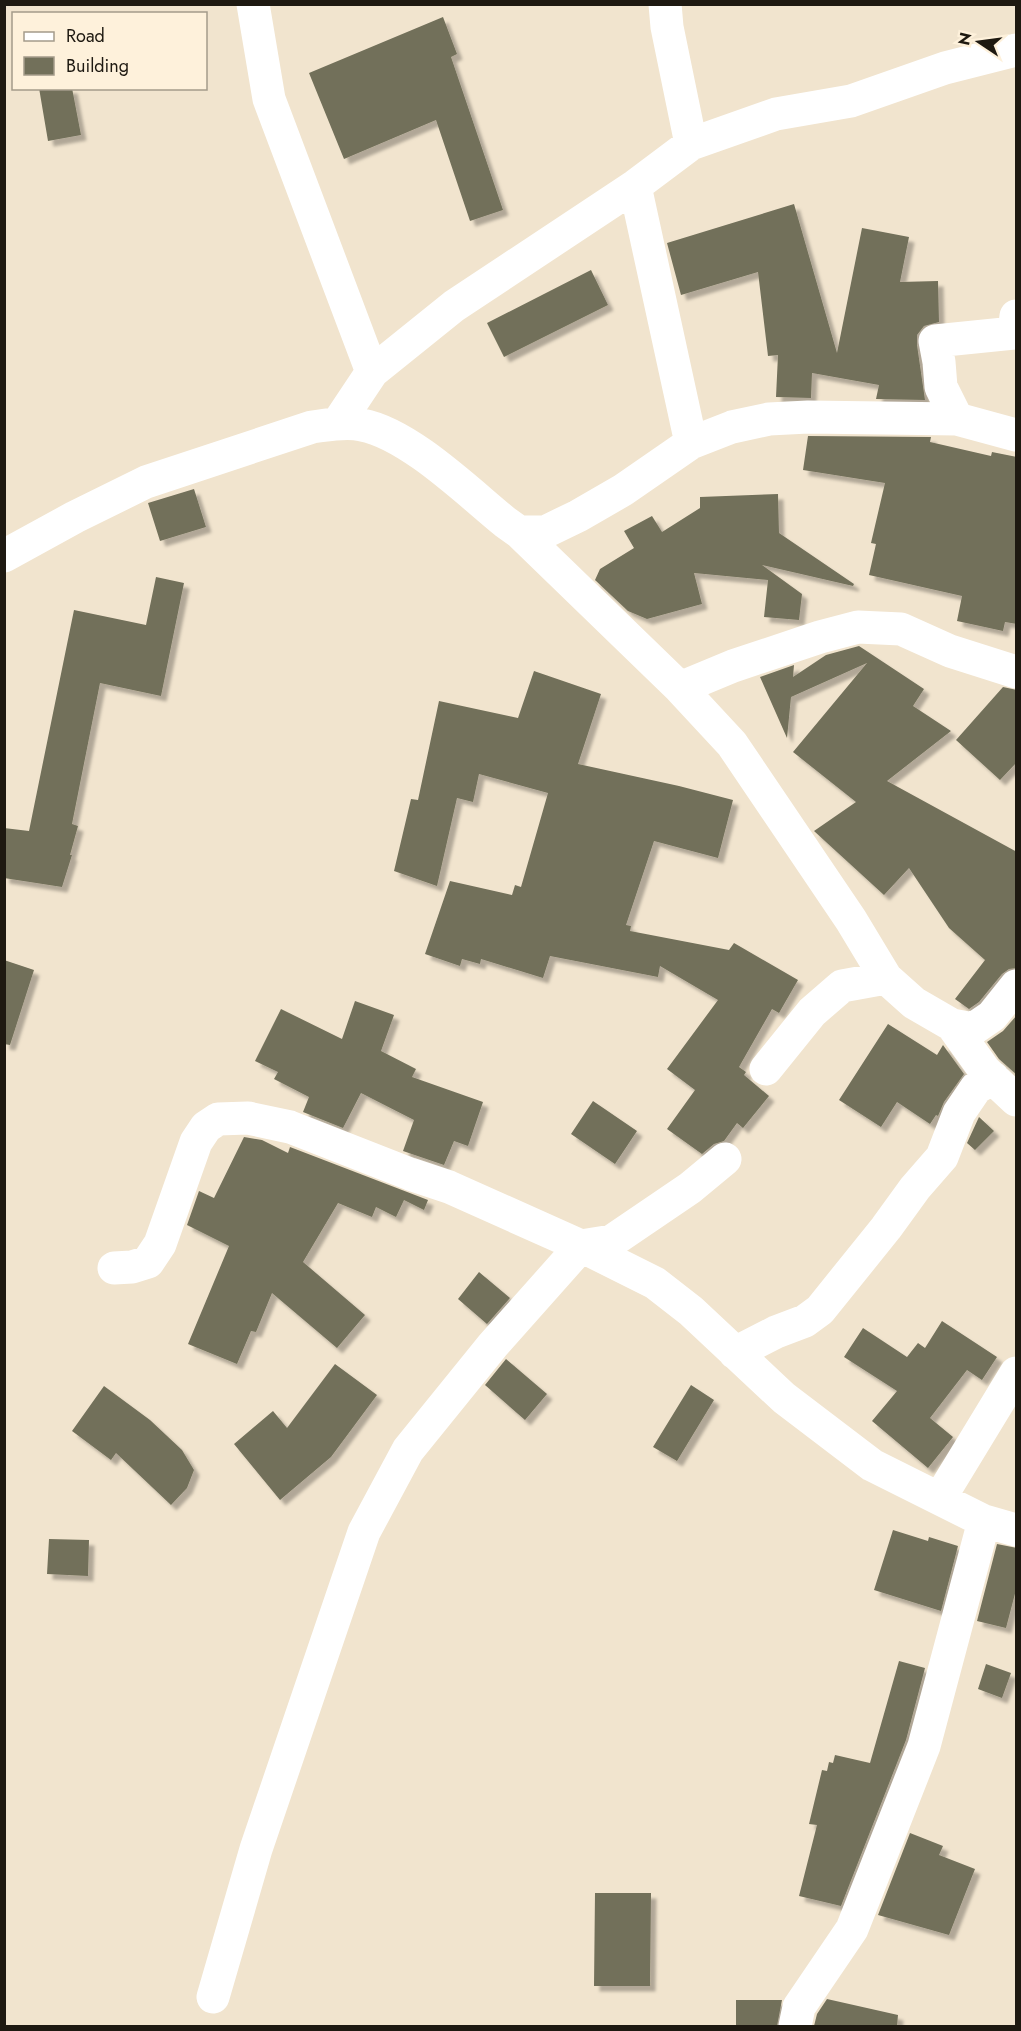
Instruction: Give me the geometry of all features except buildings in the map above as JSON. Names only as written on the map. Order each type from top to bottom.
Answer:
[{"type":"street","points":[[253,4],[269,99],[372,372]]},
{"type":"street","points":[[665,4],[667,27],[691,144]]},
{"type":"street","points":[[338,423],[372,372],[454,306],[635,186],[691,144],[776,114],[851,101],[945,68],[1017,50]]},
{"type":"street","points":[[635,186],[691,443]]},
{"type":"street","points":[[957,420],[941,387],[935,341],[1014,333],[1017,316]]},
{"type":"street","points":[[519,532],[545,532],[622,490],[691,443],[732,427],[769,419],[808,417],[957,420],[1017,435]]},
{"type":"street","points":[[4,556],[146,482],[312,427],[338,423],[360,424],[385,431],[416,450],[519,532],[680,688],[732,744],[851,920],[886,978],[914,1003],[952,1025],[973,1029],[992,1016],[1017,986]]},
{"type":"street","points":[[680,688],[733,666],[858,627],[901,629],[950,651],[1017,672]]},
{"type":"street","points":[[766,1069],[812,1012],[842,986],[886,978]]},
{"type":"street","points":[[952,1025],[985,1071],[1005,1089]]},
{"type":"street","points":[[735,1353],[776,1332],[805,1321],[820,1310],[942,1156],[958,1113],[976,1088],[1005,1089]]},
{"type":"street","points":[[114,1268],[132,1268],[148,1262],[160,1244],[196,1142],[206,1127],[218,1119],[248,1118],[290,1127],[449,1187],[581,1246],[655,1283],[691,1311],[784,1398],[872,1466],[984,1521],[1017,1530]]},
{"type":"street","points":[[213,1997],[259,1838],[364,1533],[408,1450],[493,1345],[581,1246],[612,1241],[690,1188],[725,1160]]},
{"type":"street","points":[[940,1498],[1017,1373]]},
{"type":"street","points":[[795,2026],[799,2007],[852,1929],[924,1746],[984,1521]]}]
